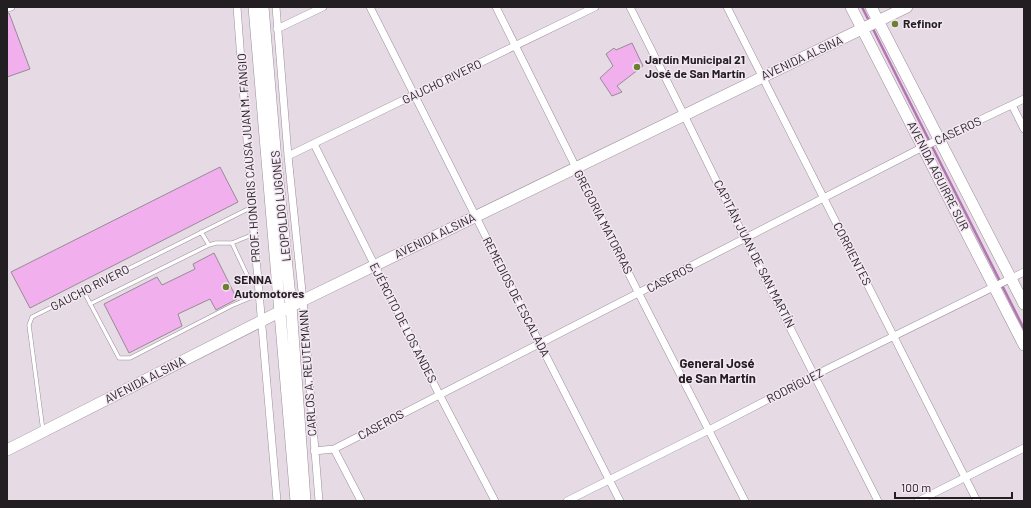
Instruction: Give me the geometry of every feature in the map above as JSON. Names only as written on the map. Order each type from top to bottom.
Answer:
[{"type":"main road","name":"LEOPOLDO LUGONES","points":[[254,7],[305,501]]},
{"type":"main road","name":"LEOPOLDO LUGONES","points":[[263,7],[286,309],[296,501]]},
{"type":"main road","name":"AVENIDA AGUIRRE SUR","points":[[851,7],[870,26],[940,140],[1003,283],[1024,345]]},
{"type":"main road","name":"AVENIDA AGUIRRE SUR","points":[[872,7],[870,26],[923,147],[1003,283],[1024,304]]},
{"type":"main road","name":"AVENIDA ALSINA","points":[[7,450],[286,309],[907,7]]},
{"type":"street","points":[[7,8],[11,7]]},
{"type":"street","name":"PROF. HONORIS CAUSA JUAN M. FANGIO","points":[[237,7],[261,322],[277,501]]},
{"type":"street","name":"CARLOS A. REUTEMANN","points":[[276,7],[288,156],[303,301],[319,501]]},
{"type":"street","points":[[277,29],[323,7]]},
{"type":"street","name":"REMEDIOS DE ESCALADA","points":[[370,7],[620,501]]},
{"type":"street","name":"GREGORIA MATORRAS","points":[[496,7],[639,294],[745,501]]},
{"type":"street","name":"GAUCHO RIVERO","points":[[288,156],[595,7]]},
{"type":"street","name":"CAPITÁN JUAN DE SAN MARTÍN","points":[[630,7],[745,239],[878,501]]},
{"type":"street","name":"CORRIENTES","points":[[727,7],[977,501]]},
{"type":"street","name":"CASEROS","points":[[314,451],[334,449],[439,394],[639,294],[923,147],[1024,99]]},
{"type":"street","points":[[1012,105],[1024,129]]},
{"type":"street","name":"EJÉRCITO DE LOS ANDES","points":[[314,144],[374,266],[495,501]]},
{"type":"street","name":"RODRÍGUEZ","points":[[568,501],[815,375],[1024,272]]},
{"type":"street","points":[[918,501],[1024,448]]},
{"type":"street","points":[[334,449],[361,501]]},
{"type":"lane","name":"GAUCHO RIVERO","points":[[43,432],[29,325],[32,317],[252,206]]},
{"type":"lane","points":[[201,232],[209,246]]},
{"type":"lane","points":[[90,304],[216,243],[232,243],[254,234]]},
{"type":"lane","points":[[232,243],[249,279],[258,282]]},
{"type":"lane","points":[[84,292],[119,358],[124,359],[130,358],[231,306],[259,294]]},
{"type":"building","points":[[7,13],[9,13],[30,69],[7,77]]},
{"type":"building","points":[[632,43],[643,66],[617,86],[622,92],[612,96],[600,78],[613,66],[606,54],[614,48],[616,50]]},
{"type":"building","points":[[220,167],[238,202],[30,308],[11,272]]},
{"type":"building","points":[[214,253],[237,299],[216,310],[210,299],[178,314],[182,326],[129,353],[104,304],[157,277],[162,285],[195,269],[193,264]]},
{"type":"waterway","points":[[862,7],[870,23]]},
{"type":"waterway","points":[[872,27],[1024,329]]},
{"type":"place","name":"Refinor","points":[[895,24]]},
{"type":"place","name":"Jardín Municipal 21 José de San Martín","points":[[637,67]]},
{"type":"place","name":"SENNA Automotores","points":[[226,287]]},
{"type":"district","name":"General José de San Martín","points":[[717,370]]}]
